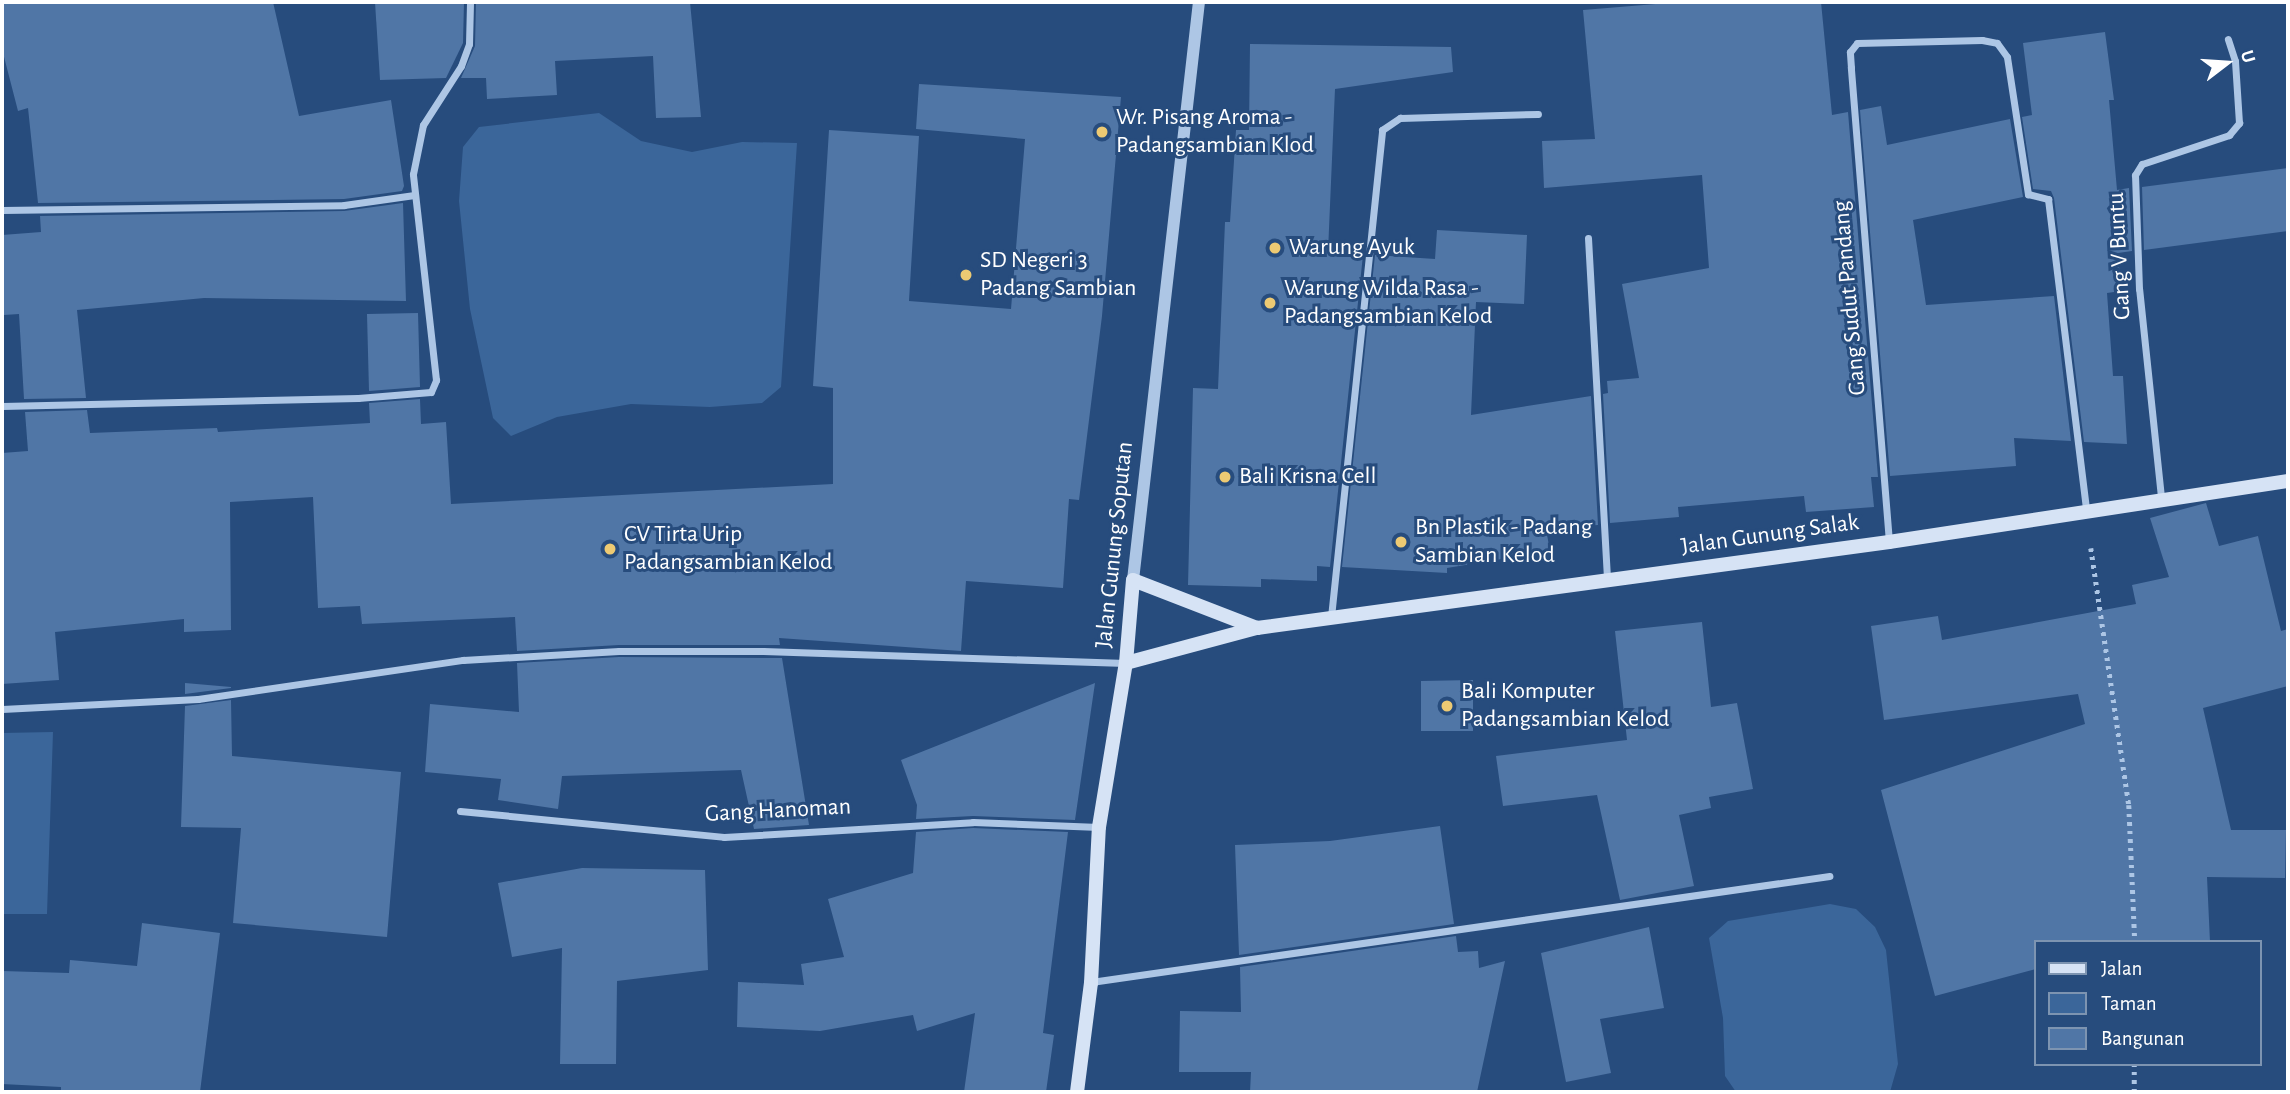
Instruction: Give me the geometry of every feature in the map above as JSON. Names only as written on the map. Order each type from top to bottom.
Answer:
[{"type":"main road","name":"Jalan Gunung Salak","points":[[1126,663],[1256,628],[1889,542],[2161,497],[2288,481]]},
{"type":"main road","name":"Jalan Gunung Salak","points":[[1133,580],[1256,628]]},
{"type":"main road","name":"Jalan Gunung Soputan","points":[[1077,1092],[1091,982],[1100,827],[1126,663],[1133,580]]},
{"type":"street","points":[[2,406],[358,398],[431,392],[436,380],[414,195],[418,144],[423,125],[461,66],[468,44],[470,2]]},
{"type":"street","name":"Jalan Gunung Soputan","points":[[1133,580],[1199,2]]},
{"type":"street","name":"Gang V Buntu","points":[[2161,497],[2139,289],[2135,175],[2142,164],[2229,135],[2239,123],[2235,61],[2228,39]]},
{"type":"street","name":"Gang Sudut Pandang","points":[[1889,542],[1850,52],[1857,43],[1982,40],[1997,43],[2007,57],[2028,194],[2048,199],[2086,509]]},
{"type":"street","points":[[1331,618],[1382,130],[1400,118],[1538,114]]},
{"type":"street","points":[[2,210],[344,205],[414,195]]},
{"type":"street","points":[[1588,238],[1607,580]]},
{"type":"street","points":[[2,709],[198,699],[463,660],[619,651],[763,650],[1126,663]]},
{"type":"street","name":"Gang Hanoman","points":[[460,811],[723,837],[973,822],[1100,827]]},
{"type":"street","points":[[1091,982],[1829,876]]},
{"type":"path","points":[[2086,509],[2129,805],[2135,940]]},
{"type":"path","points":[[2134,1066],[2134,1092]]},
{"type":"green space","points":[[599,113],[641,141],[692,152],[742,142],[797,143],[781,387],[762,403],[710,407],[631,404],[557,417],[511,436],[493,418],[470,309],[459,201],[463,147],[479,127]]},
{"type":"green space","points":[[53,732],[47,914],[2,914],[2,733]]},
{"type":"green space","points":[[1830,904],[1856,909],[1875,927],[1886,950],[1898,1064],[1890,1092],[1736,1092],[1725,1076],[1723,1018],[1709,938],[1728,921]]},
{"type":"building","points":[[2,2],[273,2],[299,116],[391,100],[404,186],[402,191],[344,199],[38,203],[28,108],[18,111],[2,49]]},
{"type":"building","points":[[375,2],[464,2],[463,43],[446,78],[380,80]]},
{"type":"building","points":[[476,2],[690,2],[701,117],[656,118],[653,56],[555,61],[557,95],[487,99],[486,78],[461,78],[475,46]]},
{"type":"building","points":[[1680,2],[1821,2],[1832,115],[1848,112],[1878,477],[1871,477],[1874,507],[1806,512],[1804,496],[1678,507],[1679,517],[1610,523],[1603,394],[1608,393],[1607,381],[1639,378],[1622,284],[1709,268],[1702,175],[1544,188],[1542,141],[1595,139],[1583,10]]},
{"type":"building","points":[[2105,32],[2114,100],[2109,100],[2117,190],[2129,188],[2132,251],[2118,253],[2121,291],[2107,293],[2113,376],[2123,376],[2127,444],[2084,442],[2054,198],[2051,191],[2033,189],[2022,117],[2032,115],[2023,43]]},
{"type":"building","points":[[1250,44],[1451,47],[1453,72],[1335,89],[1328,252],[1363,255],[1330,567],[1317,566],[1317,581],[1261,579],[1261,587],[1188,585],[1193,388],[1218,389],[1225,222],[1230,222],[1236,130],[1249,130]]},
{"type":"building","points":[[919,84],[1121,97],[1102,316],[1079,500],[1069,499],[1063,588],[966,581],[961,651],[779,638],[780,645],[619,645],[517,651],[515,617],[362,624],[360,606],[318,608],[313,497],[230,502],[231,630],[184,632],[184,619],[55,632],[59,680],[2,684],[2,453],[28,451],[25,412],[87,410],[90,433],[217,428],[218,432],[370,423],[369,403],[420,399],[421,424],[446,422],[451,504],[833,484],[833,388],[813,386],[829,130],[919,136],[909,301],[1011,309],[1025,139],[916,129]]},
{"type":"building","points":[[1881,106],[1887,145],[2010,119],[2023,197],[1913,220],[1926,305],[2054,296],[2071,441],[2014,438],[2016,466],[1890,476],[1860,110]]},
{"type":"building","points":[[2288,168],[2288,231],[2144,250],[2142,187]]},
{"type":"building","points":[[403,203],[406,301],[204,298],[77,310],[86,398],[24,399],[19,314],[4,315],[2,235],[41,232],[40,216],[344,211]]},
{"type":"building","points":[[1437,230],[1527,235],[1524,304],[1476,302],[1471,415],[1591,396],[1598,525],[1546,529],[1550,551],[1447,568],[1447,573],[1342,567],[1375,255],[1435,259]]},
{"type":"building","points":[[418,313],[420,387],[369,391],[367,314]]},
{"type":"building","points":[[2206,503],[2219,546],[2258,536],[2281,631],[2288,629],[2288,686],[2203,708],[2231,830],[2286,830],[2285,878],[2207,877],[2210,940],[2035,940],[2035,969],[1935,996],[1881,790],[2085,724],[2078,694],[1884,720],[1871,626],[1938,616],[1942,640],[2136,604],[2132,585],[2169,577],[2150,518]]},
{"type":"building","points":[[1702,622],[1711,707],[1737,703],[1753,789],[1709,797],[1711,808],[1679,815],[1694,886],[1620,900],[1597,795],[1503,806],[1496,756],[1627,740],[1615,631]]},
{"type":"building","points":[[619,657],[782,658],[809,825],[754,829],[741,770],[562,776],[558,809],[498,800],[501,779],[425,772],[430,704],[519,712],[517,663]]},
{"type":"building","name":"Bali Komputer Padangsambian Kelod","points":[[1473,680],[1473,731],[1421,731],[1421,681]]},
{"type":"building","points":[[185,683],[231,687],[231,688],[185,694]]},
{"type":"building","points":[[1095,683],[1075,820],[973,816],[916,819],[917,805],[901,760]]},
{"type":"building","points":[[231,700],[232,756],[401,772],[387,937],[233,923],[241,828],[181,827],[185,706]]},
{"type":"building","points":[[1440,826],[1454,924],[1239,955],[1235,845],[1330,841]]},
{"type":"building","points":[[973,828],[1068,832],[1043,1033],[1054,1035],[1046,1092],[964,1092],[975,1013],[917,1031],[913,1015],[820,1031],[737,1027],[738,982],[804,985],[801,964],[844,957],[828,899],[913,873],[916,832]]},
{"type":"building","points":[[582,868],[705,870],[708,970],[617,981],[616,1064],[560,1064],[562,948],[512,957],[498,883]]},
{"type":"building","points":[[142,923],[220,933],[200,1092],[61,1092],[61,1087],[2,1084],[2,971],[69,973],[70,960],[137,966]]},
{"type":"building","points":[[1649,927],[1664,1008],[1600,1019],[1611,1073],[1566,1082],[1541,953]]},
{"type":"building","points":[[1456,936],[1458,952],[1478,951],[1479,968],[1505,961],[1477,1092],[1250,1092],[1251,1072],[1179,1072],[1180,1011],[1241,1012],[1240,967]]},
{"type":"place","name":"Wr. Pisang Aroma - Padangsambian Klod","points":[[1102,132]]},
{"type":"place","name":"Warung Ayuk","points":[[1275,248]]},
{"type":"place","name":"SD Negeri 3 Padang Sambian","points":[[966,275]]},
{"type":"place","name":"Warung Wilda Rasa - Padangsambian Kelod","points":[[1270,303]]},
{"type":"place","name":"Bali Krisna Cell","points":[[1225,477]]},
{"type":"place","name":"Bn Plastik - Padang Sambian Kelod","points":[[1401,542]]},
{"type":"place","name":"CV Tirta Urip Padangsambian Kelod","points":[[610,549]]},
{"type":"place","name":"Bali Komputer Padangsambian Kelod","points":[[1447,706]]}]
